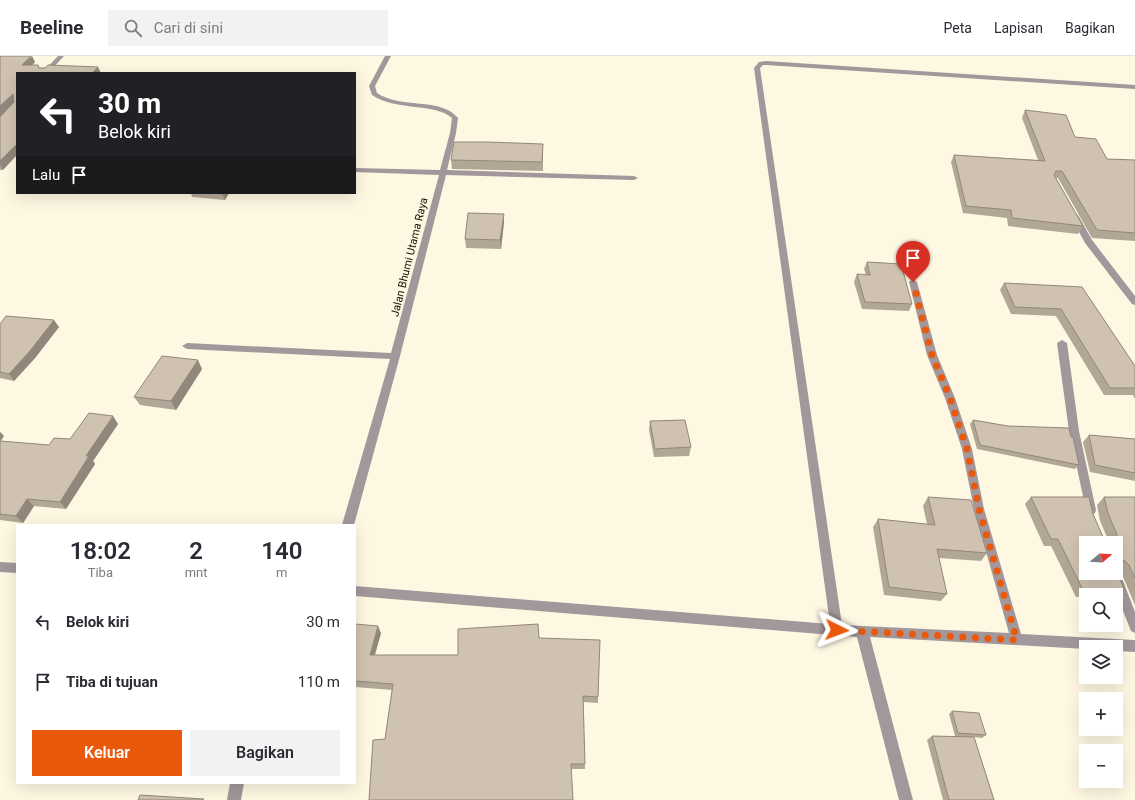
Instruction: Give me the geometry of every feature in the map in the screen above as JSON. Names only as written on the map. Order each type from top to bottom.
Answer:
[{"type":"street","points":[[46,72],[61,56]]},
{"type":"street","name":"Jalan Bhumi Utama Raya","points":[[348,524],[395,356],[453,133],[455,118],[450,113],[443,110],[402,105],[381,99],[374,94],[372,86],[388,56]]},
{"type":"street","points":[[837,630],[756,68],[761,63],[766,62],[1135,87]]},
{"type":"street","points":[[356,170],[442,174],[634,178]]},
{"type":"street","points":[[1069,209],[1088,241],[1135,302]]},
{"type":"street","points":[[913,282],[932,355],[950,398],[967,449],[979,509],[1017,640]]},
{"type":"street","points":[[1062,343],[1074,432],[1094,521]]},
{"type":"street","points":[[187,346],[395,356]]},
{"type":"street","points":[[0,567],[16,568]]},
{"type":"street","points":[[1117,580],[1135,627]]},
{"type":"street","points":[[356,591],[837,630],[1135,646]]},
{"type":"street","points":[[862,631],[906,800]]},
{"type":"street","points":[[234,800],[237,784]]},
{"type":"building","points":[[0,56],[31,56],[22,65],[38,65],[39,68],[45,68],[48,65],[98,67],[93,72],[16,72],[16,145],[0,161],[0,117],[14,102],[13,94],[0,106]]},
{"type":"building","points":[[1025,110],[1066,115],[1075,137],[1096,139],[1107,159],[1135,160],[1135,233],[1097,230],[1062,171],[1056,171],[1054,175],[1083,226],[1012,218],[1011,210],[966,206],[954,155],[1045,161]]},
{"type":"building","points":[[454,142],[543,144],[542,162],[451,160]]},
{"type":"building","points":[[468,213],[504,214],[500,240],[465,239]]},
{"type":"building","points":[[867,262],[901,264],[912,304],[865,302],[857,274],[870,275]]},
{"type":"building","points":[[1004,283],[1082,287],[1135,366],[1135,388],[1110,388],[1061,309],[1015,307]]},
{"type":"building","points":[[6,316],[54,320],[30,351],[9,374],[0,372],[0,324]]},
{"type":"building","points":[[162,356],[198,360],[171,401],[134,397]]},
{"type":"building","points":[[89,413],[113,416],[86,456],[89,456],[60,502],[27,499],[16,516],[0,514],[0,441],[49,445],[54,438],[70,439]]},
{"type":"building","points":[[685,420],[691,447],[655,449],[650,421]]},
{"type":"building","points":[[973,420],[1008,426],[1069,428],[1071,437],[1073,437],[1079,465],[980,445]]},
{"type":"building","points":[[1089,435],[1135,439],[1135,473],[1095,465]]},
{"type":"building","points":[[928,497],[971,500],[987,553],[937,549],[947,594],[889,587],[878,519],[935,525]]},
{"type":"building","points":[[1031,497],[1089,497],[1093,514],[1103,536],[1079,536],[1079,580],[1120,580],[1124,589],[1082,588],[1058,539],[1051,539]]},
{"type":"building","points":[[1104,497],[1135,497],[1135,578],[1129,565],[1124,560],[1123,562],[1123,536],[1116,536]]},
{"type":"building","points":[[356,624],[378,626],[370,655],[458,655],[458,629],[538,624],[539,638],[600,640],[598,697],[583,696],[585,764],[571,764],[573,800],[369,800],[373,740],[385,739],[393,684],[356,681]]},
{"type":"building","points":[[952,711],[979,713],[986,735],[958,733]]},
{"type":"building","points":[[932,736],[974,737],[994,800],[949,800]]},
{"type":"building","points":[[140,795],[204,799],[138,800]]},
{"type":"route","points":[[837,630],[1017,640],[979,509],[967,449],[950,398],[932,355],[913,282]]}]
